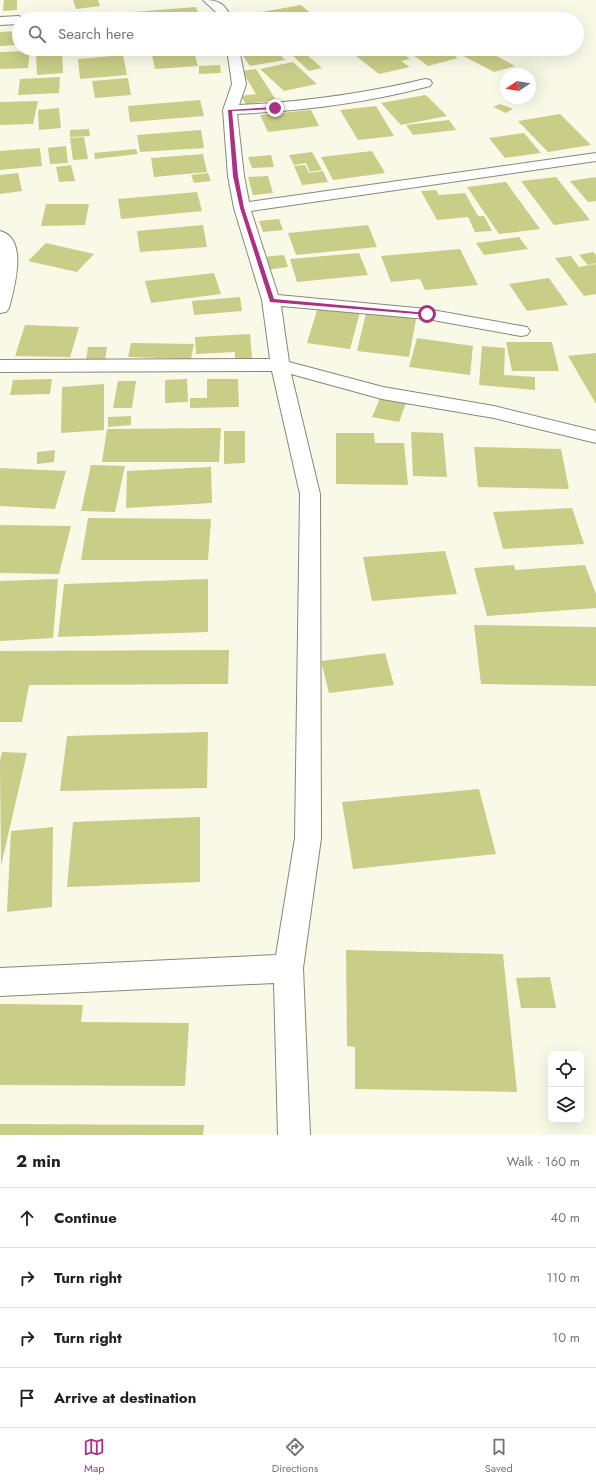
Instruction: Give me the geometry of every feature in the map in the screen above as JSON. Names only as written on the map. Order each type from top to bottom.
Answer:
[{"type":"street","points":[[209,0],[222,12]]},
{"type":"street","points":[[0,21],[12,20]]},
{"type":"street","points":[[234,56],[239,84],[230,110],[236,176],[242,208],[271,300],[280,365],[310,494],[308,838],[288,968],[294,1135]]},
{"type":"street","points":[[230,110],[328,104],[371,97],[425,83]]},
{"type":"street","points":[[242,208],[596,157]]},
{"type":"street","points":[[0,236],[3,238],[9,253],[11,270],[0,308]]},
{"type":"street","points":[[271,300],[427,314],[521,331]]},
{"type":"street","points":[[0,366],[280,365],[382,393],[494,412],[596,437]]},
{"type":"street","points":[[0,982],[288,968]]},
{"type":"building","points":[[4,0],[17,0],[17,10],[3,11]]},
{"type":"building","points":[[73,0],[98,0],[100,6],[76,9]]},
{"type":"building","points":[[301,5],[309,12],[262,12]]},
{"type":"building","points":[[196,7],[198,12],[134,12]]},
{"type":"building","points":[[12,31],[12,45],[0,46],[0,32]]},
{"type":"building","points":[[0,52],[12,52],[12,56],[29,56],[28,68],[0,69]]},
{"type":"building","points":[[36,56],[62,56],[63,73],[37,75]]},
{"type":"building","points":[[123,56],[127,75],[80,79],[78,59]]},
{"type":"building","points":[[152,56],[195,56],[198,66],[155,69]]},
{"type":"building","points":[[243,56],[281,56],[285,60],[250,66]]},
{"type":"building","points":[[293,56],[308,56],[322,68],[309,71]]},
{"type":"building","points":[[356,56],[406,56],[410,59],[401,61],[410,67],[379,74]]},
{"type":"building","points":[[414,56],[455,56],[458,58],[428,66]]},
{"type":"building","points":[[463,56],[497,56],[515,66],[500,68],[500,70],[494,72]]},
{"type":"building","points":[[293,62],[317,84],[284,91],[260,69]]},
{"type":"building","points":[[220,65],[221,73],[199,74],[199,66]]},
{"type":"building","points":[[256,69],[276,100],[246,104],[241,96],[256,94],[242,71]]},
{"type":"building","points":[[60,77],[59,93],[18,95],[20,79]]},
{"type":"building","points":[[128,78],[131,95],[95,98],[92,81]]},
{"type":"building","points":[[426,95],[447,116],[401,125],[381,103]]},
{"type":"building","points":[[200,100],[204,116],[130,122],[128,106]]},
{"type":"building","points":[[38,101],[33,124],[0,125],[0,102]]},
{"type":"building","points":[[500,104],[513,109],[506,113],[493,107]]},
{"type":"building","points":[[376,106],[394,136],[358,140],[340,110]]},
{"type":"building","points":[[59,108],[61,128],[39,130],[38,110]]},
{"type":"building","points":[[311,110],[319,126],[268,132],[260,115]]},
{"type":"building","points":[[560,114],[591,145],[548,152],[518,121]]},
{"type":"building","points":[[449,120],[456,130],[413,135],[406,125]]},
{"type":"building","points":[[89,129],[90,136],[70,137],[70,130]]},
{"type":"building","points":[[201,130],[204,148],[140,152],[137,135]]},
{"type":"building","points":[[524,133],[541,153],[505,158],[489,138]]},
{"type":"building","points":[[84,137],[88,159],[73,160],[70,138]]},
{"type":"building","points":[[66,146],[68,163],[50,164],[48,148]]},
{"type":"building","points":[[40,148],[42,166],[0,170],[0,151]]},
{"type":"building","points":[[136,149],[138,154],[95,159],[94,153]]},
{"type":"building","points":[[372,151],[385,173],[333,180],[321,157]]},
{"type":"building","points":[[312,152],[322,170],[310,172],[306,163],[294,165],[289,155]]},
{"type":"building","points":[[203,154],[207,172],[154,177],[151,158]]},
{"type":"building","points":[[271,155],[274,167],[252,168],[248,157]]},
{"type":"building","points":[[71,165],[75,181],[59,182],[56,167]]},
{"type":"building","points":[[305,165],[309,173],[323,171],[328,182],[302,185],[294,166]]},
{"type":"building","points":[[18,173],[22,191],[0,194],[0,175]]},
{"type":"building","points":[[208,173],[211,181],[194,183],[191,175]]},
{"type":"building","points":[[268,176],[273,193],[253,195],[248,177]]},
{"type":"building","points":[[556,177],[590,220],[554,225],[521,181]]},
{"type":"building","points":[[596,177],[596,201],[588,202],[570,181]]},
{"type":"building","points":[[506,182],[540,229],[499,234],[467,187]]},
{"type":"building","points":[[436,190],[439,195],[465,193],[478,216],[484,216],[492,231],[475,232],[468,217],[437,220],[421,191]]},
{"type":"building","points":[[197,192],[202,211],[121,219],[118,199]]},
{"type":"building","points":[[46,204],[89,204],[85,225],[41,226]]},
{"type":"building","points":[[279,219],[283,230],[263,232],[259,221]]},
{"type":"building","points":[[203,225],[207,247],[140,252],[137,231]]},
{"type":"building","points":[[368,225],[377,247],[296,255],[288,233]]},
{"type":"building","points":[[519,237],[528,249],[484,255],[476,243]]},
{"type":"building","points":[[46,243],[94,254],[77,272],[28,261]]},
{"type":"building","points":[[460,249],[478,285],[425,290],[420,279],[391,282],[381,256]]},
{"type":"building","points":[[593,252],[596,255],[596,263],[588,265],[579,255]]},
{"type":"building","points":[[359,253],[368,275],[297,282],[290,259]]},
{"type":"building","points":[[284,255],[288,267],[266,270],[262,257]]},
{"type":"building","points":[[571,256],[579,267],[596,264],[596,294],[584,296],[555,258]]},
{"type":"building","points":[[214,273],[221,294],[151,303],[145,281]]},
{"type":"building","points":[[549,278],[568,305],[527,311],[509,284]]},
{"type":"building","points":[[240,297],[242,311],[194,315],[192,301]]},
{"type":"building","points":[[318,307],[360,312],[350,349],[307,343]]},
{"type":"building","points":[[367,309],[417,314],[409,357],[357,351]]},
{"type":"building","points":[[25,325],[79,327],[70,357],[15,356]]},
{"type":"building","points":[[250,334],[252,358],[235,359],[235,352],[196,354],[195,337]]},
{"type":"building","points":[[417,338],[473,346],[470,375],[409,367]]},
{"type":"building","points":[[506,342],[552,342],[559,371],[512,371]]},
{"type":"building","points":[[131,343],[194,344],[191,359],[128,357]]},
{"type":"building","points":[[482,346],[505,348],[504,375],[535,377],[535,390],[479,385]]},
{"type":"building","points":[[88,347],[107,347],[105,360],[86,360]]},
{"type":"building","points":[[596,353],[596,404],[568,356]]},
{"type":"building","points":[[52,379],[50,394],[10,395],[13,380]]},
{"type":"building","points":[[187,379],[188,402],[165,403],[165,380]]},
{"type":"building","points":[[207,379],[238,379],[239,407],[190,408],[190,398],[207,398]]},
{"type":"building","points":[[118,381],[136,381],[132,408],[113,408]]},
{"type":"building","points":[[104,384],[104,430],[61,433],[62,387]]},
{"type":"building","points":[[380,398],[406,403],[399,422],[372,417]]},
{"type":"building","points":[[131,416],[131,425],[108,427],[108,417]]},
{"type":"building","points":[[221,428],[219,462],[102,462],[107,429]]},
{"type":"building","points":[[224,431],[245,431],[245,463],[224,464]]},
{"type":"building","points":[[411,432],[443,433],[447,477],[413,476]]},
{"type":"building","points":[[336,433],[374,433],[375,443],[404,443],[408,485],[336,484]]},
{"type":"building","points":[[474,447],[561,449],[569,489],[478,487]]},
{"type":"building","points":[[55,450],[54,462],[37,464],[37,452]]},
{"type":"building","points":[[91,465],[125,466],[115,512],[81,511]]},
{"type":"building","points":[[211,467],[212,503],[126,508],[127,471]]},
{"type":"building","points":[[0,468],[66,471],[55,509],[0,506]]},
{"type":"building","points":[[572,508],[584,544],[503,549],[493,512]]},
{"type":"building","points":[[88,518],[211,519],[208,560],[81,560]]},
{"type":"building","points":[[0,525],[71,526],[59,574],[0,573]]},
{"type":"building","points":[[445,551],[457,594],[372,601],[363,557]]},
{"type":"building","points":[[514,565],[515,570],[585,565],[596,594],[596,608],[487,616],[474,568]]},
{"type":"building","points":[[58,579],[53,638],[0,641],[0,581]]},
{"type":"building","points":[[208,579],[208,632],[58,637],[64,584]]},
{"type":"building","points":[[474,625],[596,627],[596,686],[481,684]]},
{"type":"building","points":[[229,650],[228,684],[29,685],[22,722],[0,722],[0,651]]},
{"type":"building","points":[[385,653],[394,685],[329,693],[321,661]]},
{"type":"building","points":[[208,732],[207,788],[60,791],[67,736]]},
{"type":"building","points":[[2,752],[27,753],[1,866],[0,760]]},
{"type":"building","points":[[479,789],[496,854],[353,869],[342,802]]},
{"type":"building","points":[[200,817],[200,882],[67,887],[73,822]]},
{"type":"building","points":[[53,827],[52,907],[7,912],[11,831]]},
{"type":"building","points":[[346,950],[503,954],[517,1092],[355,1089],[355,1047],[347,1046]]},
{"type":"building","points":[[550,977],[556,1008],[521,1008],[516,978]]},
{"type":"building","points":[[0,1004],[83,1005],[81,1022],[189,1023],[185,1086],[0,1085]]},
{"type":"building","points":[[0,1124],[204,1125],[203,1135],[0,1135]]},
{"type":"route","points":[[275,108],[230,110],[236,176],[242,208],[271,300],[427,314]]}]
